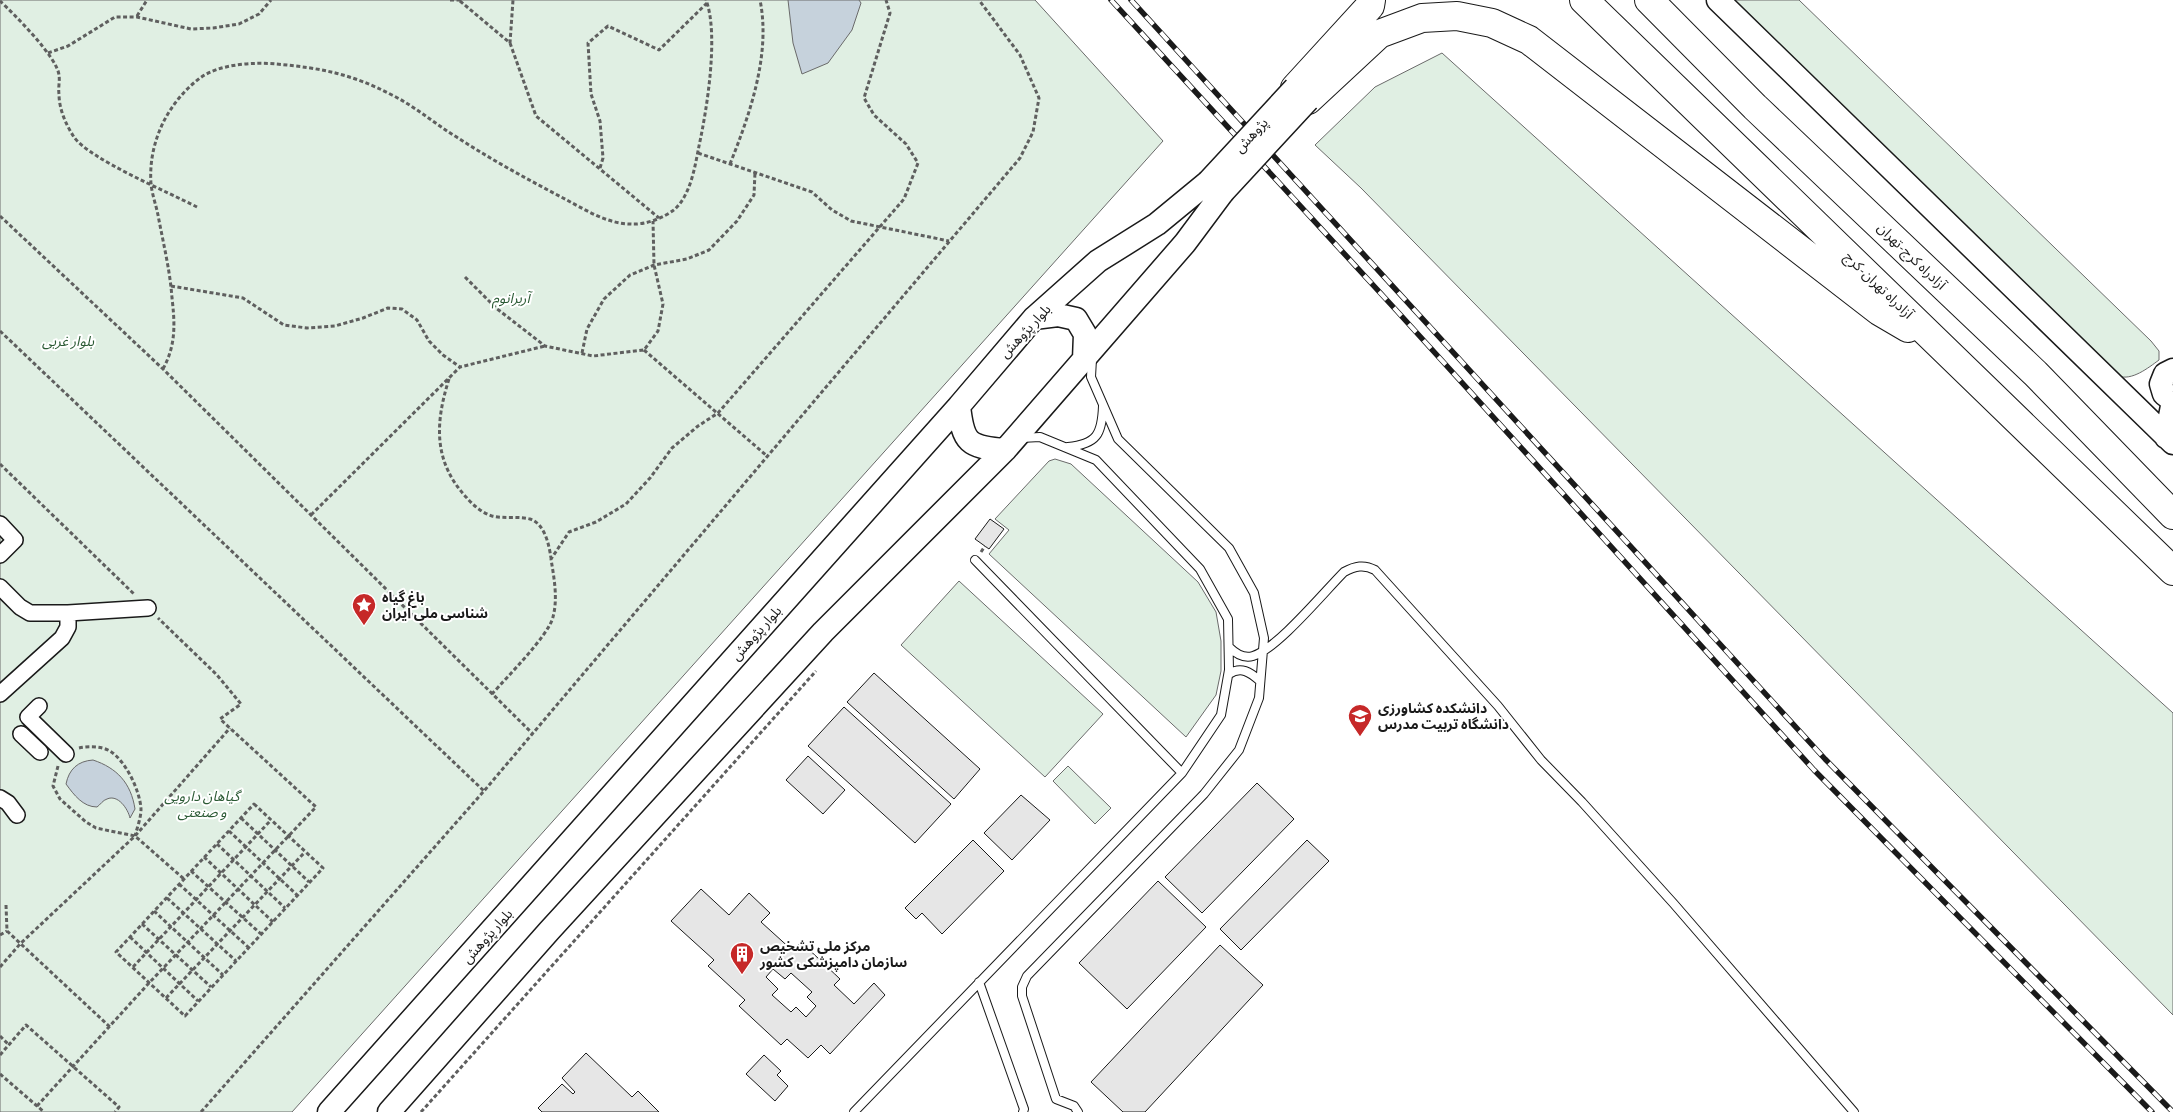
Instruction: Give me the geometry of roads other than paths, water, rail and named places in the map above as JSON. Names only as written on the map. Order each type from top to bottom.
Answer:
[{"type":"highway","points":[[1301,94],[1343,38],[1370,6],[1371,0]]},
{"type":"highway","name":"آزادراه تهران-کرج","points":[[1584,0],[2173,570]]},
{"type":"highway","name":"آزادراه کرج-تهران","points":[[1649,0],[1755,106],[2035,374],[2173,515]]},
{"type":"highway","points":[[1301,94],[1379,34],[1422,18],[1457,16],[1492,23],[1529,40],[1879,311],[1944,348]]},
{"type":"street","points":[[1718,0],[2170,440]]},
{"type":"street","name":"پژوهش","points":[[1216,187],[1301,94]]},
{"type":"street","points":[[389,1112],[556,923],[823,632],[1010,444],[1185,242],[1216,187]]},
{"type":"street","name":"بلوار پژوهش","points":[[329,1112],[959,406],[1034,318],[1098,261],[1216,187]]},
{"type":"street","points":[[1034,318],[1058,315],[1076,319],[1085,334],[1088,355]]},
{"type":"street","points":[[2170,440],[2167,395],[2162,379],[2165,374],[2173,370]]},
{"type":"street","points":[[2131,402],[2167,395]]},
{"type":"street","points":[[959,406],[962,430],[970,442],[981,448],[1010,444]]},
{"type":"street","points":[[0,524],[15,540],[0,555]]},
{"type":"street","points":[[0,587],[20,607],[30,613],[68,613],[148,608]]},
{"type":"street","points":[[0,694],[62,638],[68,627],[68,613]]},
{"type":"street","points":[[39,706],[28,717],[66,754]]},
{"type":"street","points":[[31,743],[42,731]]},
{"type":"street","points":[[0,798],[8,803],[17,815]]},
{"type":"lane","points":[[1078,1112],[1074,1106],[1056,1099],[1022,996],[1022,987],[1027,976],[1204,794],[1239,750],[1258,698],[1264,638],[1254,593],[1228,548],[1118,439],[1092,377],[1088,355]]},
{"type":"lane","points":[[1066,448],[1082,446],[1094,440],[1101,429],[1103,405]]},
{"type":"lane","points":[[854,1112],[1182,773],[1221,714],[1228,674],[1228,619],[1200,569],[1096,460],[1040,437],[1010,444]]},
{"type":"lane","points":[[975,560],[1182,773]]},
{"type":"lane","points":[[1229,647],[1237,654],[1245,657],[1253,656],[1285,634],[1344,572],[1353,567],[1360,566],[1368,566],[1375,570],[1498,706],[1541,760],[1582,802],[1674,904],[1854,1112]]},
{"type":"lane","points":[[1228,674],[1236,669],[1247,671],[1260,681]]},
{"type":"lane","points":[[980,982],[1024,1109],[1023,1112]]},
{"type":"railway","points":[[1111,0],[1814,770],[2152,1112]]},
{"type":"railway","points":[[1131,0],[1825,759],[2173,1112]]},
{"type":"place","name":"باغ گیاه‌ شناسی ملی ایران","points":[[364,626]]},
{"type":"place","name":"دانشکده کشاورزی دانشگاه تربیت مدرس","points":[[1360,737]]},
{"type":"place","name":"مرکز ملی تشخیص سازمان دامپزشکی کشور","points":[[742,975]]},
{"type":"park label","name":"آربرانوم","points":[[511,298]]},
{"type":"park label","name":"بلوار غربی","points":[[68,341]]},
{"type":"park label","name":"گیاهان دارویی و صنعتی","points":[[202,804]]}]
